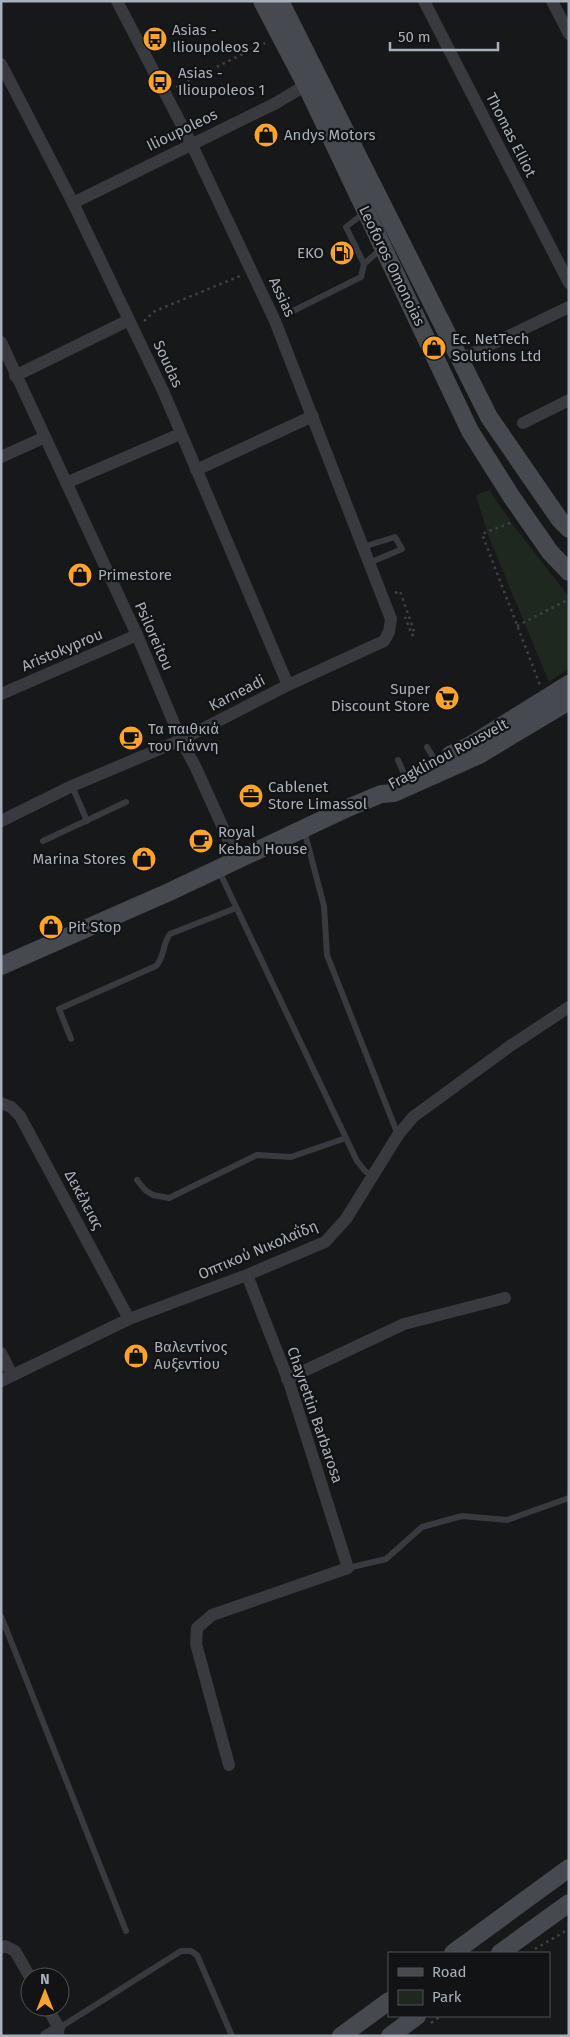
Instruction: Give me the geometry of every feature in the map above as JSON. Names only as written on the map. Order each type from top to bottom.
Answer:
[{"type":"main road","name":"Leoforos Omonoias","points":[[262,1],[306,85],[470,431],[511,496],[550,552],[569,572]]},
{"type":"main road","name":"Leoforos Omonoias","points":[[280,1],[488,417],[560,520],[569,529]]},
{"type":"main road","name":"Fragklinou Rousvelt","points":[[381,794],[401,768],[431,754],[471,745],[569,684]]},
{"type":"main road","name":"Fragklinou Rousvelt","points":[[1,966],[238,861],[304,828],[381,794],[394,793],[479,755],[569,701]]},
{"type":"main road","points":[[454,1952],[569,1868]]},
{"type":"main road","points":[[501,1952],[569,1903]]},
{"type":"main road","points":[[342,2036],[388,2002]]},
{"type":"main road","points":[[390,2036],[416,2017]]},
{"type":"street","name":"Assias","points":[[117,1],[192,143],[275,321],[391,619]]},
{"type":"street","name":"Thomas Elliot","points":[[424,1],[569,283]]},
{"type":"street","points":[[552,1],[569,34]]},
{"type":"street","name":"Soudas","points":[[1,64],[73,203],[164,392],[180,434],[288,685]]},
{"type":"street","name":"Ilioupoleos","points":[[73,203],[276,103],[306,85]]},
{"type":"street","points":[[459,360],[569,307]]},
{"type":"street","points":[[16,376],[132,326]]},
{"type":"street","name":"Psiloreitou","points":[[1,342],[137,636],[181,740],[196,768],[238,861]]},
{"type":"street","points":[[523,424],[569,400]]},
{"type":"street","points":[[196,470],[313,416]]},
{"type":"street","points":[[66,483],[180,434]]},
{"type":"street","points":[[1,458],[45,437]]},
{"type":"street","name":"Karneadi","points":[[1,820],[72,786],[181,740],[288,685],[354,660],[384,642],[389,632],[391,619]]},
{"type":"street","name":"Aristokyprou","points":[[1,694],[137,636]]},
{"type":"street","name":"Οπτικού Νικολαΐδη","points":[[6,1378],[129,1319],[247,1275],[325,1242],[346,1219],[398,1135],[413,1117],[510,1046],[569,1007]]},
{"type":"street","name":"Δεκέλειας","points":[[1,1103],[11,1107],[20,1116],[129,1319]]},
{"type":"street","name":"Chayrettin Barbarosa","points":[[247,1275],[287,1378],[348,1568]]},
{"type":"street","points":[[287,1378],[404,1324],[505,1298]]},
{"type":"street","points":[[1,1354],[6,1378]]},
{"type":"street","points":[[229,1765],[196,1644],[197,1628],[212,1615],[348,1568]]},
{"type":"street","points":[[3,1947],[15,1951],[24,1967]]},
{"type":"street","points":[[46,2036],[61,2032],[53,2017]]},
{"type":"lane","points":[[364,264],[346,227],[366,212]]},
{"type":"lane","points":[[293,311],[360,277],[364,264],[375,256],[383,246]]},
{"type":"lane","points":[[363,546],[395,537],[402,549],[369,563]]},
{"type":"lane","points":[[72,786],[87,821]]},
{"type":"lane","points":[[43,841],[126,802]]},
{"type":"lane","points":[[304,828],[324,906],[327,955],[398,1135]]},
{"type":"lane","points":[[218,870],[357,1161],[373,1176]]},
{"type":"lane","points":[[71,1039],[59,1009],[156,966],[161,961],[166,939],[170,934],[236,908]]},
{"type":"lane","points":[[137,1180],[153,1195],[169,1198],[257,1156],[291,1157],[346,1138]]},
{"type":"lane","points":[[348,1568],[386,1559],[422,1527],[462,1516],[507,1520],[569,1498]]},
{"type":"lane","points":[[1,1616],[126,1931]]},
{"type":"lane","points":[[61,2032],[181,1951],[191,1951],[197,1955],[232,2036]]},
{"type":"path","points":[[172,89],[267,42]]},
{"type":"path","points":[[132,326],[155,312],[252,271]]},
{"type":"path","points":[[514,521],[482,534],[542,691]]},
{"type":"path","points":[[395,593],[400,591],[415,634],[412,636],[401,607]]},
{"type":"path","points":[[517,626],[569,598]]},
{"type":"path","points":[[530,1952],[569,1929]]},
{"type":"green space","points":[[489,490],[514,526],[569,597],[569,668],[549,682],[488,535],[476,495]]},
{"type":"place","name":"Asias - Ilioupoleos 2","points":[[155,39]]},
{"type":"place","name":"Asias - Ilioupoleos 1","points":[[160,82]]},
{"type":"place","name":"Andys Motors","points":[[266,135]]},
{"type":"place","name":"EKO","points":[[342,253]]},
{"type":"place","name":"Ec. NetTech Solutions Ltd","points":[[434,348]]},
{"type":"place","name":"Primestore","points":[[80,575]]},
{"type":"place","name":"Super Discount Store","points":[[447,698]]},
{"type":"place","name":"Τα παιθκιά του Γιάννη","points":[[131,738]]},
{"type":"place","name":"Cablenet Store Limassol","points":[[251,796]]},
{"type":"place","name":"Royal Kebab House","points":[[201,841]]},
{"type":"place","name":"Marina Stores","points":[[144,859]]},
{"type":"place","name":"Pit Stop","points":[[51,927]]},
{"type":"place","name":"Βαλεντίνος Αυξεντίου","points":[[136,1356]]}]
